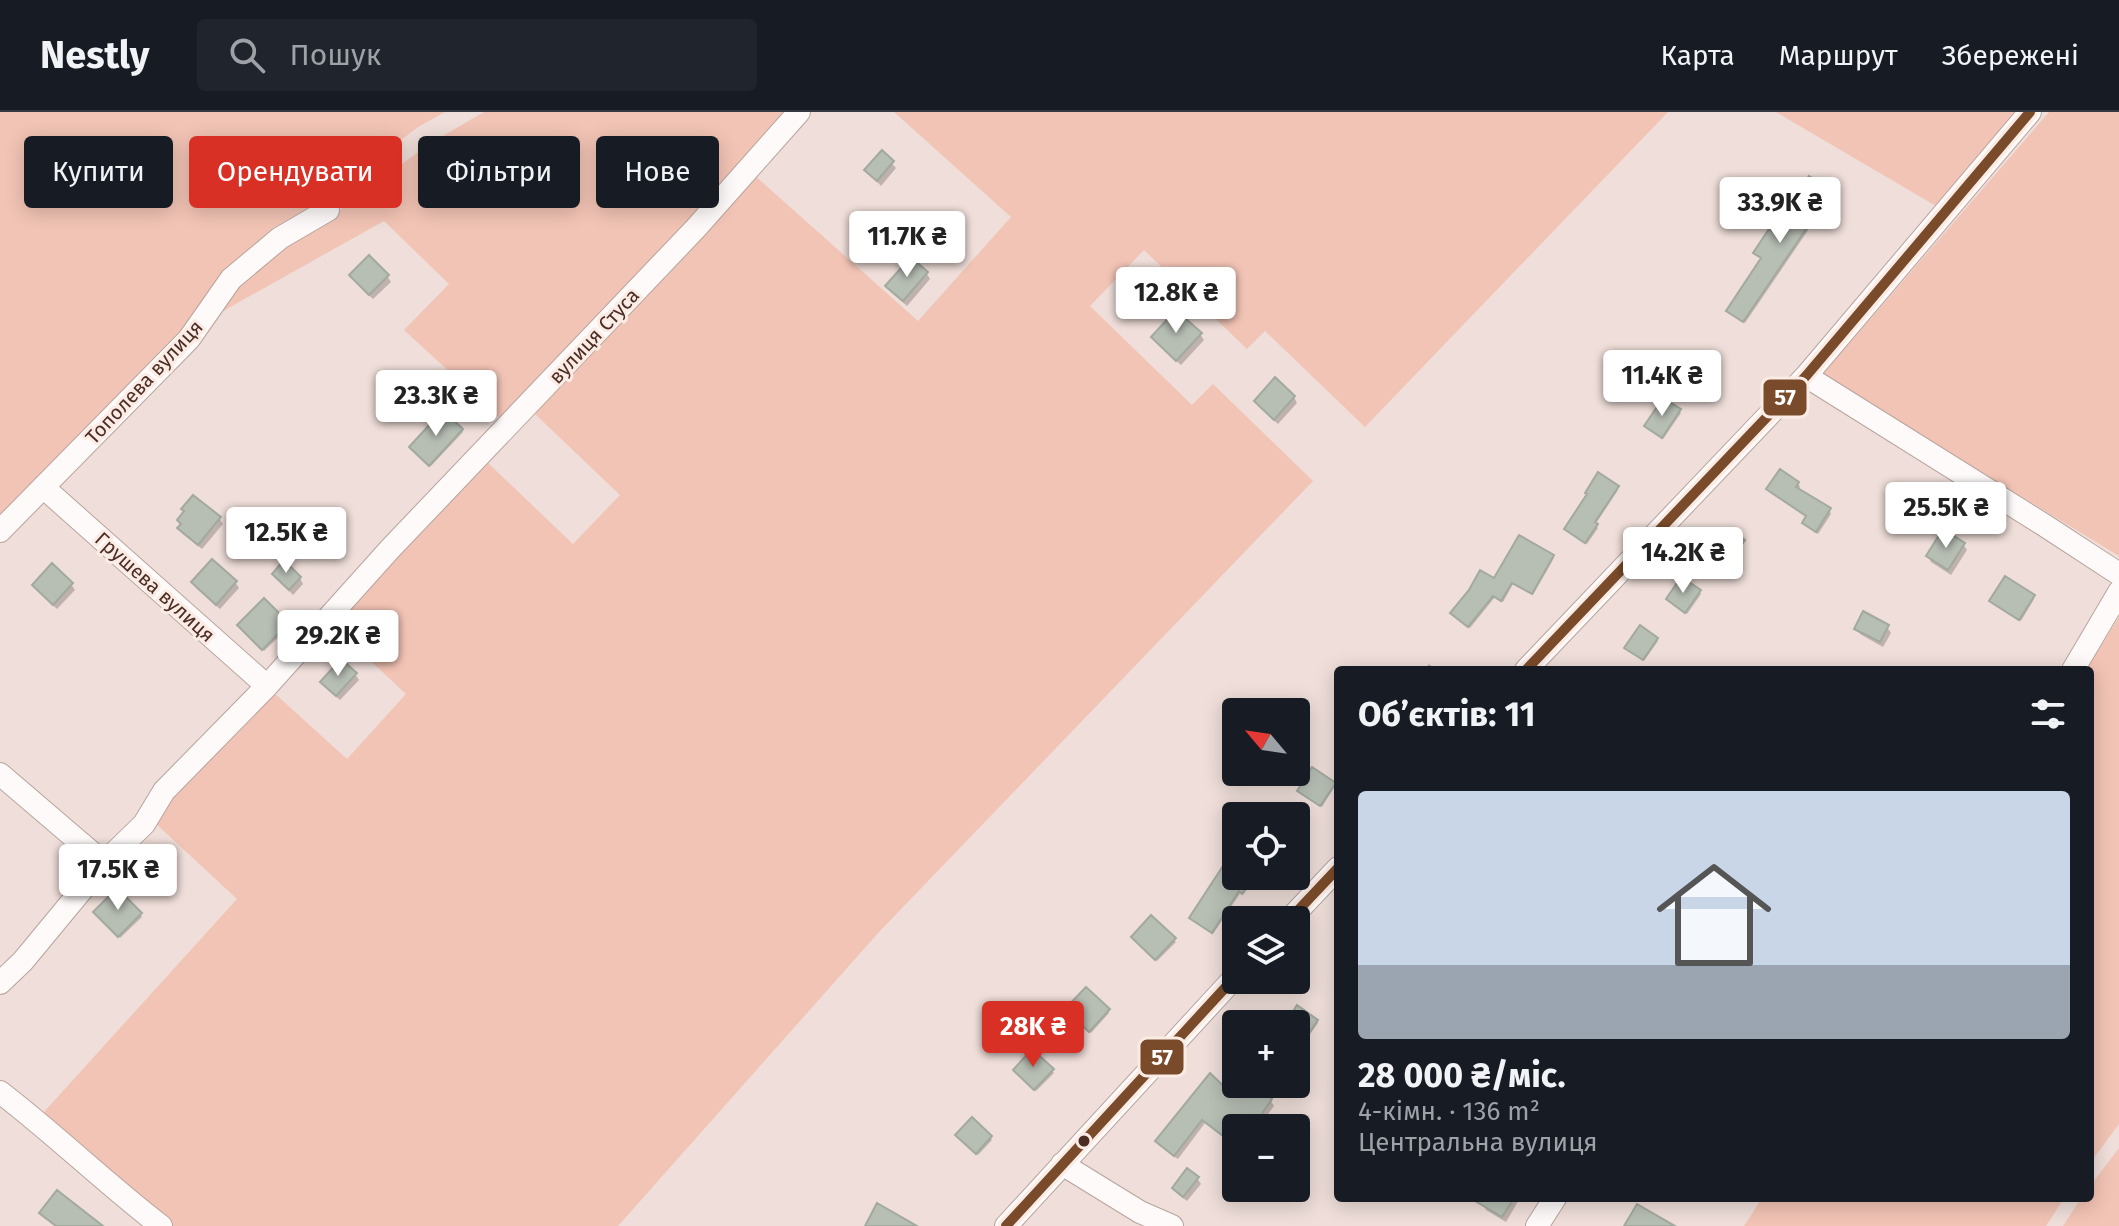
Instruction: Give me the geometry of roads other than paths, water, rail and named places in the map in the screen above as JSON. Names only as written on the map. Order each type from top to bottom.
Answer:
[{"type":"street","name":"вулиця Стуса","points":[[0,983],[23,961],[104,863],[144,824],[164,791],[267,686],[390,549],[696,228],[799,112]]},
{"type":"street","points":[[1530,666],[1815,382],[2030,112]]},
{"type":"street","name":"Тополева вулиця","points":[[0,531],[189,339],[231,279],[280,238],[328,210]]},
{"type":"street","points":[[1815,382],[2119,574]]},
{"type":"street","name":"Грушева вулиця","points":[[43,487],[267,686]]},
{"type":"street","points":[[2075,666],[2119,592]]},
{"type":"street","points":[[0,774],[104,863]]},
{"type":"street","points":[[1302,906],[1334,872]]},
{"type":"street","points":[[1006,1226],[1222,991]]},
{"type":"street","points":[[0,1092],[161,1226]]},
{"type":"street","points":[[1062,1164],[1140,1212],[1172,1226]]},
{"type":"street","points":[[1537,1226],[1552,1202]]}]
